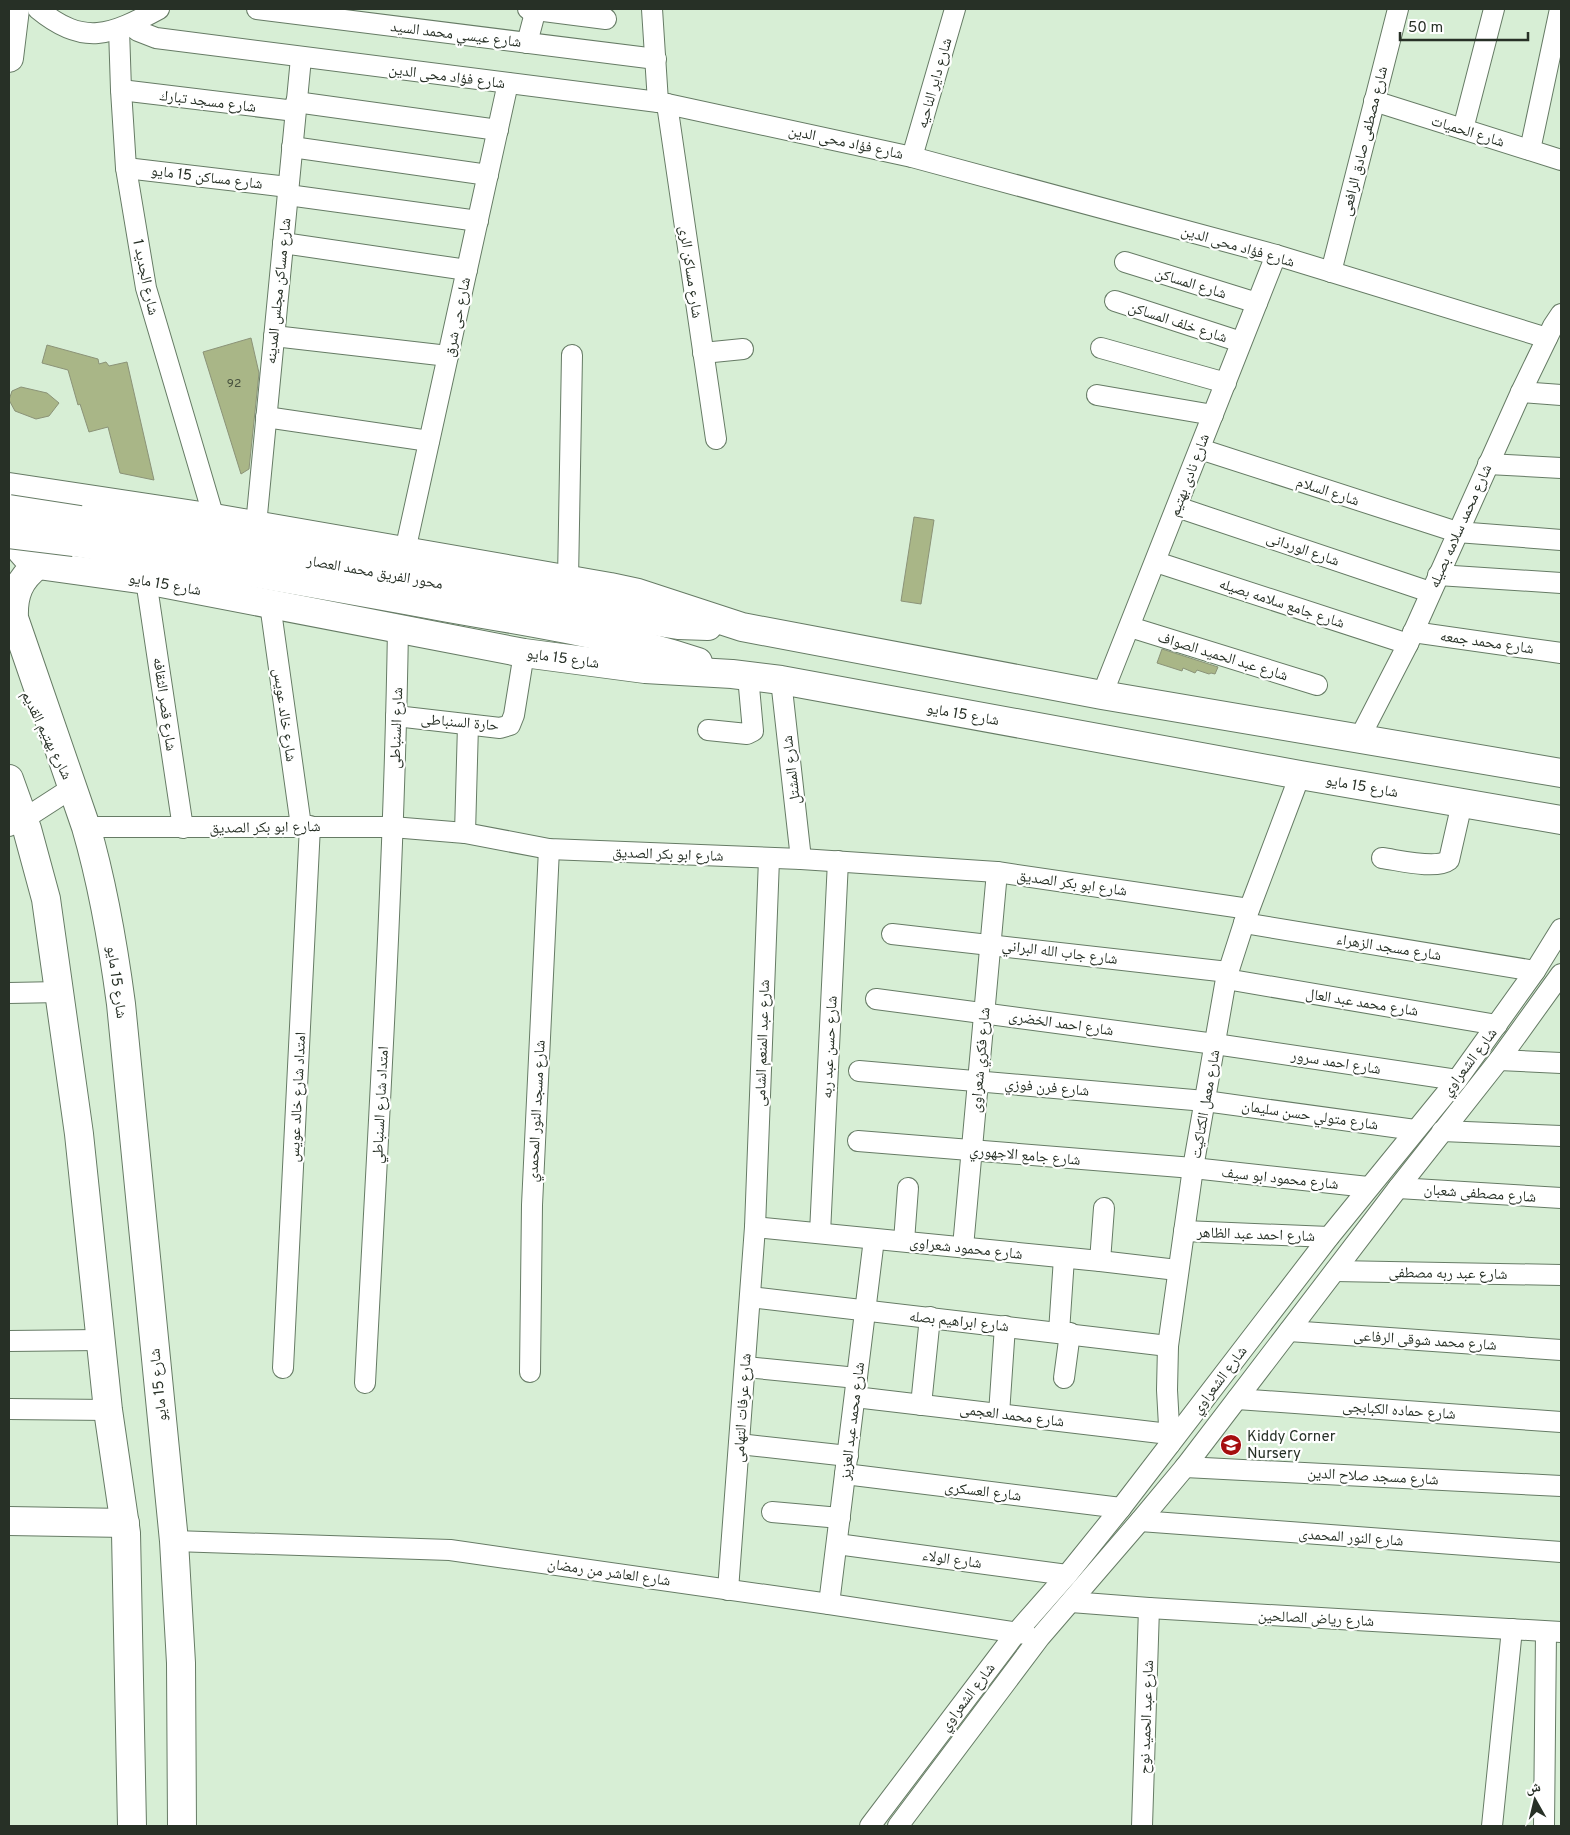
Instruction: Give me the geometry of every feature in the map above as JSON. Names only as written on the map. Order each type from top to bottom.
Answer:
[{"type":"main road","points":[[9,58],[15,9]]},
{"type":"main road","points":[[9,487],[214,518],[568,580],[638,593],[742,627],[1102,695],[1561,773]]},
{"type":"main road","points":[[38,565],[22,553],[14,535],[15,525],[22,507],[38,496],[48,494]]},
{"type":"main road","name":"محور الفريق محمد العصار","points":[[9,509],[640,619],[678,624],[742,627]]},
{"type":"main road","name":"محور الفريق محمد العصار","points":[[9,534],[74,542],[590,634],[662,651],[740,675]]},
{"type":"main road","name":"شارع 15 مايو","points":[[182,1826],[182,1663],[174,1542],[121,1004],[115,956],[96,860],[14,618],[13,606],[18,588],[28,572],[38,565],[146,580],[524,653],[644,669],[740,675],[780,680],[1300,775],[1561,820]]},
{"type":"main road","name":"شارع بهتيم القديم","points":[[9,656],[72,788]]},
{"type":"main road","points":[[9,779],[16,823],[46,899],[79,1134],[99,1340],[124,1523],[129,1608],[132,1826]]},
{"type":"main road","points":[[9,1521],[124,1523]]},
{"type":"street","points":[[38,9],[69,29],[94,33],[125,27],[159,9]]},
{"type":"street","name":"شارع عيسي محمد السيد","points":[[257,9],[656,59]]},
{"type":"street","points":[[527,43],[533,9],[606,19]]},
{"type":"street","name":"شارع مساكن الرى","points":[[652,9],[662,103],[716,439]]},
{"type":"street","name":"شارع داير الناحيه","points":[[912,157],[955,9]]},
{"type":"street","name":"شارع مصطفى صادق الرافعى","points":[[1331,272],[1398,9]]},
{"type":"street","points":[[1464,129],[1494,9]]},
{"type":"street","points":[[1530,150],[1555,60],[1560,9]]},
{"type":"street","name":"شارع فؤاد محى الدين","points":[[125,27],[156,38],[662,103],[912,157],[1276,255],[1331,272],[1556,326]]},
{"type":"street","name":"شارع الجديد 1","points":[[125,27],[121,90],[126,168],[146,288],[214,518]]},
{"type":"street","name":"شارع مساكن مجلس المدينه","points":[[256,525],[300,58]]},
{"type":"street","name":"شارع حى شرق","points":[[405,551],[508,83]]},
{"type":"street","name":"شارع مسجد تبارك","points":[[121,90],[296,106],[498,130]]},
{"type":"street","name":"شارع الحميات","points":[[1374,101],[1561,160]]},
{"type":"street","points":[[292,147],[488,175]]},
{"type":"street","name":"شارع مساكن 15 مايو","points":[[126,168],[478,221]]},
{"type":"street","points":[[283,243],[467,270]]},
{"type":"street","name":"شارع نادى بهتيم","points":[[1102,695],[1276,255]]},
{"type":"street","name":"شارع المساكن","points":[[1125,262],[1257,303]]},
{"type":"street","name":"شارع خلف المساكن","points":[[1115,301],[1241,342]]},
{"type":"street","name":"شارع محمد سلامه بصيله","points":[[1360,740],[1410,638],[1521,392],[1556,326]]},
{"type":"street","points":[[274,336],[448,356]]},
{"type":"street","points":[[1101,348],[1226,383]]},
{"type":"street","points":[[703,353],[743,349]]},
{"type":"street","points":[[568,580],[572,355]]},
{"type":"street","points":[[1521,392],[1561,395]]},
{"type":"street","points":[[1097,395],[1213,416]]},
{"type":"street","points":[[266,417],[429,441]]},
{"type":"street","name":"شارع السلام","points":[[1200,449],[1457,532],[1561,540]]},
{"type":"street","points":[[1488,464],[1561,468]]},
{"type":"street","name":"شارع الوردانى","points":[[1177,507],[1434,584],[1561,583]]},
{"type":"street","name":"شارع جامع سلامه بصيله","points":[[1156,562],[1410,638]]},
{"type":"street","name":"شارع قصر الثقافه","points":[[146,580],[183,828]]},
{"type":"street","name":"شارع خالد عويس","points":[[270,604],[306,826]]},
{"type":"street","name":"شارع عبد الحميد الصواف","points":[[1130,627],[1317,685]]},
{"type":"street","name":"شارع السنباطى","points":[[392,827],[398,628]]},
{"type":"street","name":"شارع محمد جمعه","points":[[1410,638],[1561,653]]},
{"type":"street","name":"حارة السنباطى","points":[[396,716],[500,728],[510,725],[514,715],[524,653]]},
{"type":"street","points":[[708,730],[746,734],[753,731],[740,675]]},
{"type":"street","name":"شارع المشتل","points":[[780,680],[801,859]]},
{"type":"street","points":[[465,833],[468,725]]},
{"type":"street","name":"شارع معمل الكتاكيت","points":[[1170,1439],[1167,1390],[1168,1346],[1177,1270],[1227,976],[1247,916],[1300,775]]},
{"type":"street","points":[[16,823],[72,788]]},
{"type":"street","points":[[1382,858],[1435,865],[1445,863],[1449,860],[1462,803]]},
{"type":"street","name":"امتداد شارع خالد عويس","points":[[283,1368],[306,826]]},
{"type":"street","name":"شارع ابو بكر الصديق","points":[[86,827],[392,827],[465,833],[550,849],[801,859],[997,872],[1247,916]]},
{"type":"street","name":"امتداد شارع السنباطي","points":[[365,1383],[385,1004],[392,827]]},
{"type":"street","name":"شارع مسجد النور المحمدي","points":[[530,1372],[532,1205],[550,849]]},
{"type":"street","name":"شارع عبد المنعم الشامى","points":[[755,1227],[769,859]]},
{"type":"street","name":"شارع حسن عبد ربه","points":[[820,1233],[838,861]]},
{"type":"street","name":"شارع فكري شعراوى","points":[[963,1248],[997,872]]},
{"type":"street","name":"شارع مسجد الزهراء","points":[[1247,916],[1535,971]]},
{"type":"street","name":"شارع الشعراوي","points":[[870,1826],[1016,1633],[1067,1575],[1121,1508],[1170,1439],[1328,1237],[1457,1080],[1535,971],[1561,929]]},
{"type":"street","name":"شارع جاب الله البراني","points":[[892,934],[990,944],[1227,976]]},
{"type":"street","name":"شارع الشعراوي","points":[[898,1826],[1040,1637],[1185,1466],[1442,1131],[1499,1060],[1561,974]]},
{"type":"street","name":"شارع محمد عبد العال","points":[[1227,976],[1497,1025]]},
{"type":"street","points":[[9,993],[60,992]]},
{"type":"street","name":"شارع احمد الخضرى","points":[[876,999],[1215,1044]]},
{"type":"street","name":"شارع احمد سرور","points":[[1215,1044],[1457,1080]]},
{"type":"street","points":[[1499,1060],[1561,1063]]},
{"type":"street","name":"شارع فرن فوزي","points":[[859,1071],[1205,1101]]},
{"type":"street","name":"شارع متولي حسن سليمان","points":[[1205,1101],[1415,1130]]},
{"type":"street","points":[[1442,1131],[1561,1136]]},
{"type":"street","name":"شارع جامع الاجهوري","points":[[858,1141],[1193,1168]]},
{"type":"street","name":"شارع محمود ابو سيف","points":[[1193,1168],[1368,1187]]},
{"type":"street","points":[[904,1241],[908,1188]]},
{"type":"street","name":"شارع مصطفى شعبان","points":[[1398,1188],[1561,1198]]},
{"type":"street","points":[[1100,1261],[1104,1208]]},
{"type":"street","name":"شارع محمود شعراوى","points":[[755,1227],[1177,1270]]},
{"type":"street","name":"شارع عرفات التهامى","points":[[728,1590],[755,1227]]},
{"type":"street","name":"شارع احمد عبد الظاهر","points":[[1184,1231],[1328,1237]]},
{"type":"street","name":"شارع محمد عبد العزيز","points":[[829,1604],[874,1239]]},
{"type":"street","points":[[1064,1258],[1064,1378]]},
{"type":"street","name":"شارع عبد ربه مصطفى","points":[[1335,1271],[1561,1275]]},
{"type":"street","name":"شارع ابراهيم بصله","points":[[750,1297],[1168,1346]]},
{"type":"street","points":[[921,1405],[930,1318]]},
{"type":"street","points":[[999,1414],[1005,1326]]},
{"type":"street","name":"شارع محمد شوقى الرفاعى","points":[[1289,1331],[1561,1350]]},
{"type":"street","points":[[9,1341],[99,1340]]},
{"type":"street","name":"شارع محمد العجمى","points":[[746,1367],[856,1388],[921,1405],[999,1414],[1170,1439]]},
{"type":"street","name":"شارع حماده الكبابجى","points":[[1237,1399],[1561,1422]]},
{"type":"street","points":[[9,1409],[108,1410]]},
{"type":"street","name":"شارع العسكرى","points":[[739,1444],[846,1465],[1121,1508]]},
{"type":"street","name":"شارع مسجد صلاح الدين","points":[[1185,1466],[1561,1486]]},
{"type":"street","points":[[772,1512],[840,1518]]},
{"type":"street","name":"شارع النور المحمدى","points":[[1140,1521],[1561,1552]]},
{"type":"street","name":"شارع العاشر من رمضان","points":[[174,1542],[450,1550],[829,1604],[1040,1637]]},
{"type":"street","name":"شارع الولاء","points":[[837,1544],[1067,1575]]},
{"type":"street","name":"شارع رياض الصالحين","points":[[1071,1602],[1554,1632]]},
{"type":"street","name":"شارع عبد الحميد نوح","points":[[1142,1826],[1149,1608]]},
{"type":"street","points":[[1492,1826],[1512,1629]]},
{"type":"street","points":[[1544,1826],[1553,1797],[1554,1632]]},
{"type":"building","points":[[251,338],[259,373],[249,469],[241,474],[203,352]]},
{"type":"building","points":[[47,345],[98,359],[99,364],[106,362],[109,366],[127,362],[154,480],[120,473],[108,427],[89,432],[80,404],[78,405],[68,370],[42,363]]},
{"type":"building","points":[[21,387],[47,393],[59,403],[49,416],[36,419],[15,411],[9,400],[12,391]]},
{"type":"building","points":[[914,517],[934,520],[921,604],[901,601]]},
{"type":"building","points":[[1162,649],[1218,667],[1215,674],[1209,674],[1197,670],[1195,673],[1183,668],[1182,671],[1157,663]]},
{"type":"place","name":"Kiddy Corner Nursery","points":[[1231,1445]]}]
